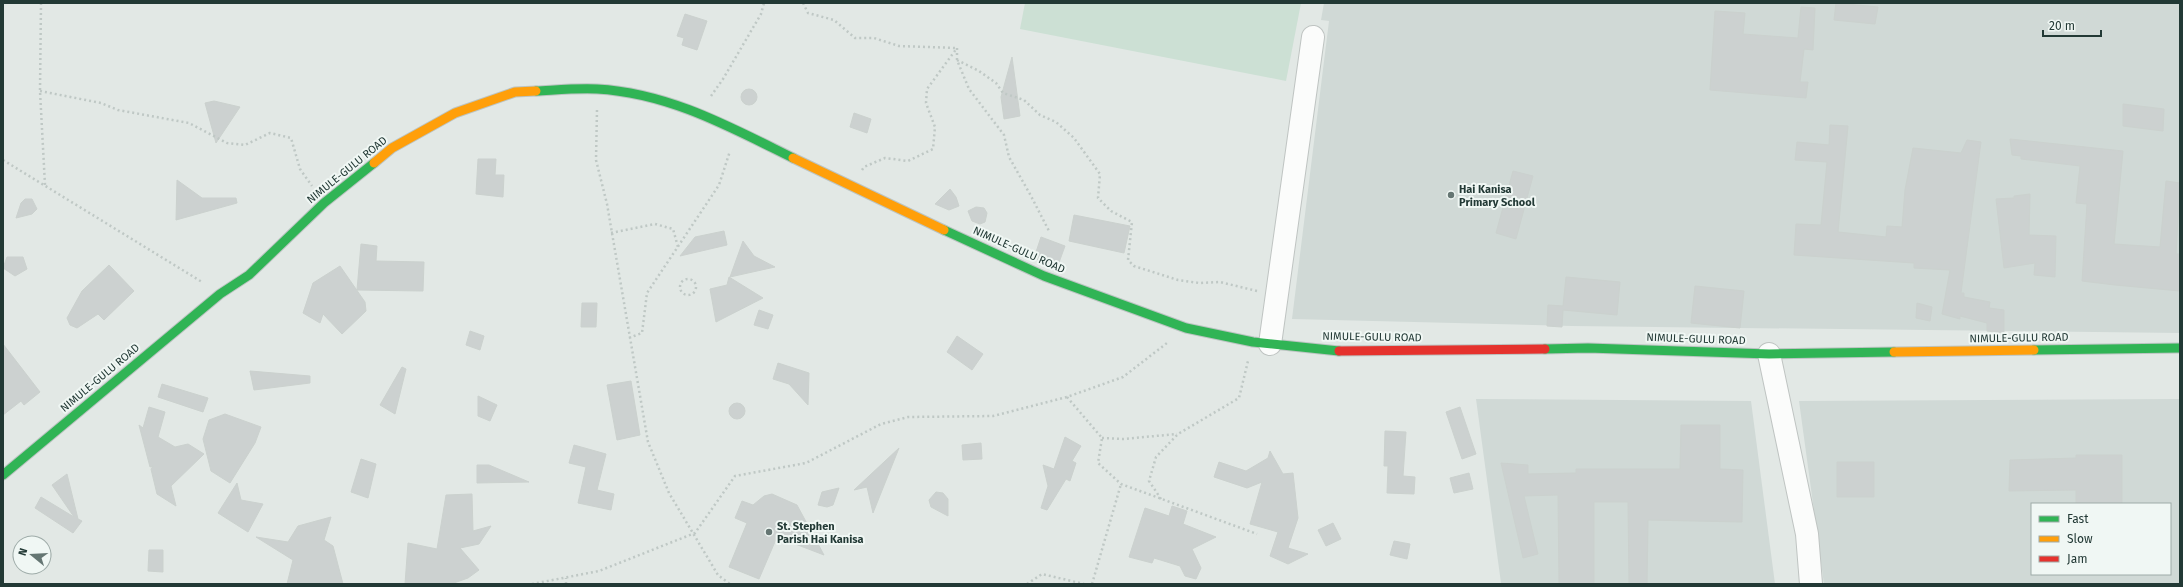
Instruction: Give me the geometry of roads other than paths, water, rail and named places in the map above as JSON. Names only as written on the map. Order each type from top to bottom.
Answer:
[{"type":"main road","name":"NIMULE-GULU ROAD","points":[[3,475],[220,294],[250,275],[324,203],[392,148],[455,113],[515,92],[597,89],[648,96],[699,112],[737,132],[856,189],[1044,276],[1186,328],[1261,343],[1339,351],[1588,348],[1769,354],[2180,348]]},
{"type":"street","points":[[1261,343],[1313,36]]},
{"type":"street","points":[[1769,354],[1807,534],[1811,584]]},
{"type":"place","name":"Hai Kanisa Primary School","points":[[1451,195]]},
{"type":"place","name":"St. Stephen Parish Hai Kanisa","points":[[769,532]]}]
